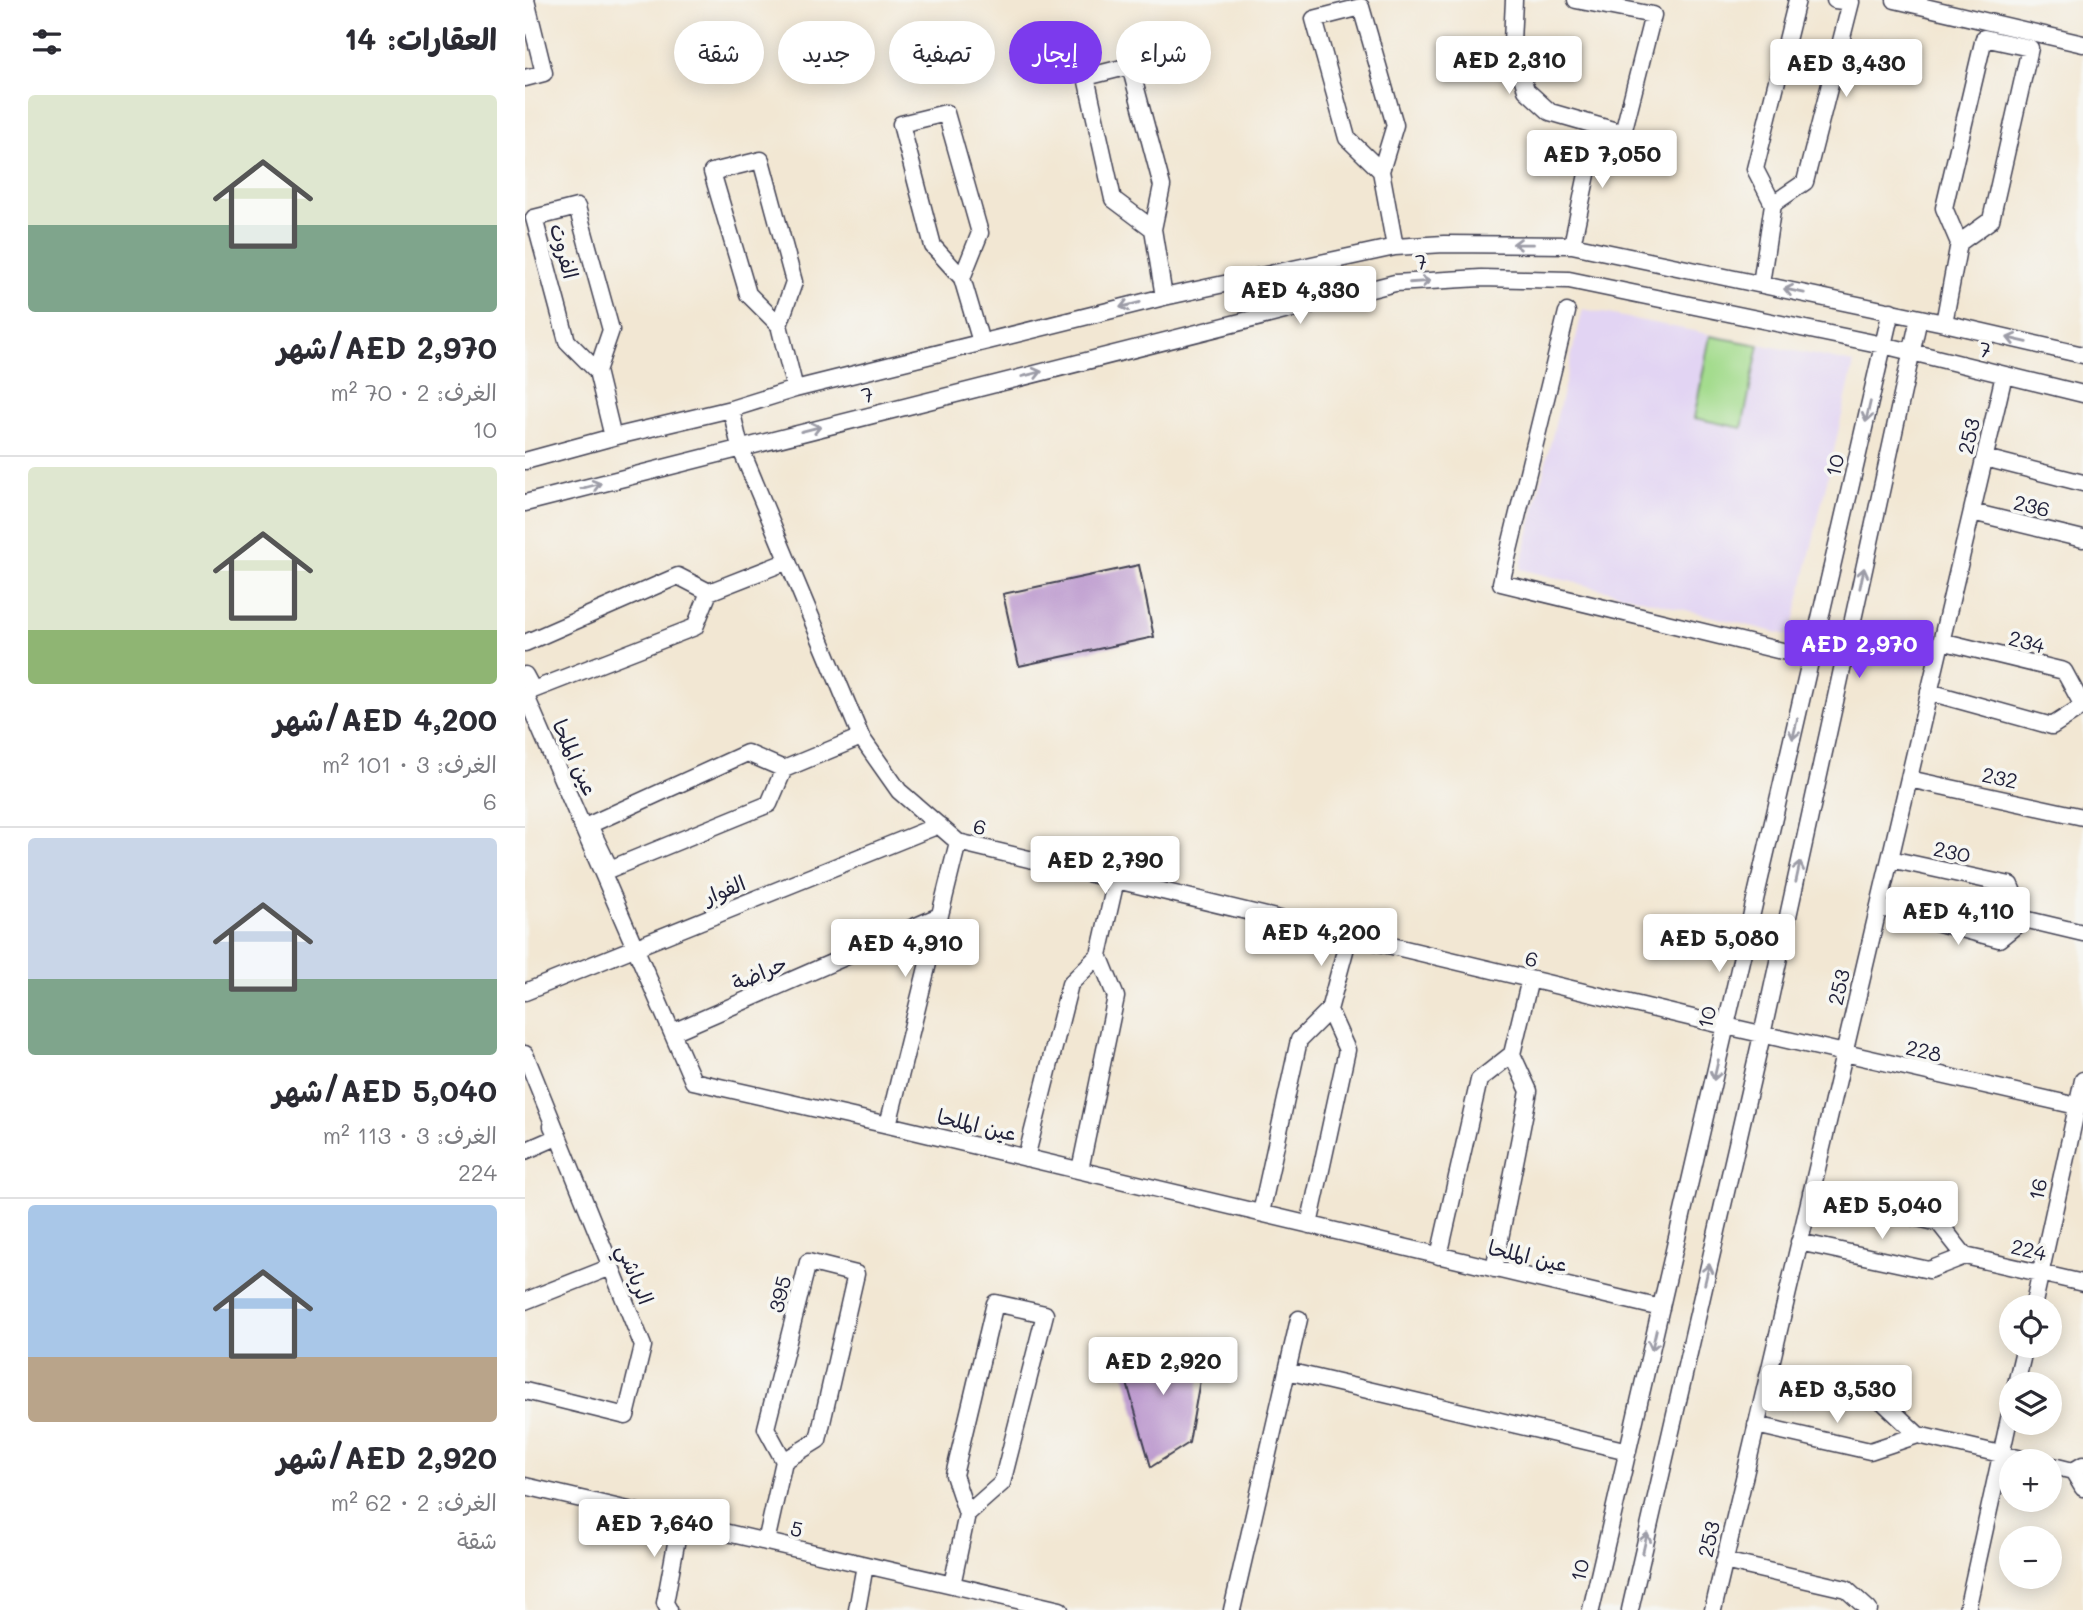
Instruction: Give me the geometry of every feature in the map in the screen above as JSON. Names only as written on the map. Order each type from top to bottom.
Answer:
[{"type":"street","points":[[525,78],[544,73],[526,0]]},
{"type":"street","points":[[1514,0],[1512,42],[1526,90],[1550,112],[1623,134],[1653,15],[1576,0]]},
{"type":"street","points":[[1761,284],[1773,204],[1755,169],[1797,0]]},
{"type":"street","points":[[1773,204],[1805,182],[1851,2],[1835,0]]},
{"type":"street","points":[[1895,0],[2083,44]]},
{"type":"street","points":[[1381,171],[1347,138],[1314,19],[1361,7],[1395,125],[1381,171],[1395,247]]},
{"type":"street","points":[[1944,323],[1959,243],[1944,208],[1984,38],[2030,48],[1991,220],[1959,243]]},
{"type":"street","points":[[1153,229],[1112,199],[1086,77],[1130,66],[1162,186],[1153,229],[1164,297]]},
{"type":"street","points":[[962,278],[980,233],[946,113],[901,124],[933,246],[962,278],[981,342]]},
{"type":"street","points":[[1572,245],[1597,127]]},
{"type":"street","points":[[779,325],[794,282],[761,160],[712,172],[748,294],[779,325],[795,389]]},
{"type":"street","name":"الفروت","points":[[577,207],[611,330],[597,371],[567,341],[534,218],[577,207]]},
{"type":"street","name":"7","points":[[525,461],[981,342],[1164,297],[1395,247],[1444,244],[1572,245],[2083,355]]},
{"type":"street","name":"7","points":[[525,503],[1395,283],[1481,278],[1569,280],[1883,345],[2083,394]]},
{"type":"street","points":[[1567,312],[1501,583],[1811,658]]},
{"type":"street","name":"10","points":[[1591,1610],[1891,312]]},
{"type":"street","points":[[1630,1610],[1762,1035],[1919,318]]},
{"type":"street","points":[[597,371],[613,436]]},
{"type":"street","name":"253","points":[[1713,1610],[2004,374]]},
{"type":"street","name":"6","points":[[731,409],[740,447],[861,737],[899,791],[958,842],[1762,1035]]},
{"type":"street","name":"236","points":[[1985,457],[2083,483]]},
{"type":"street","name":"236","points":[[1972,512],[2083,539]]},
{"type":"street","points":[[525,675],[533,690],[695,627],[709,592],[788,561]]},
{"type":"street","points":[[525,643],[678,576],[709,592]]},
{"type":"street","name":"234","points":[[1929,692],[2052,726],[2083,706],[2064,671],[1941,641]]},
{"type":"street","name":"عين الملحا","points":[[525,694],[692,1081],[1026,1157],[1661,1308]]},
{"type":"street","points":[[784,769],[747,753],[589,825],[610,869],[769,804],[784,769],[861,737]]},
{"type":"street","name":"232","points":[[1909,779],[2083,817]]},
{"type":"street","name":"الفوار","points":[[525,992],[939,825]]},
{"type":"street","points":[[888,1125],[958,842]]},
{"type":"street","name":"230","points":[[1890,859],[2010,885],[2024,919]]},
{"type":"street","points":[[1026,1157],[1070,984],[1098,955],[1116,880]]},
{"type":"street","points":[[1878,907],[1999,939],[2024,919],[2083,933]]},
{"type":"street","name":"حراضة","points":[[673,1032],[939,916]]},
{"type":"street","points":[[1261,1213],[1299,1040],[1329,1010],[1349,936]]},
{"type":"street","points":[[1080,1170],[1116,997],[1098,955]]},
{"type":"street","points":[[1494,1269],[1529,1091],[1513,1054],[1530,979]]},
{"type":"street","points":[[1309,1225],[1347,1051],[1329,1010]]},
{"type":"street","name":"228","points":[[1762,1035],[2077,1106]]},
{"type":"street","name":"الرياشي","points":[[525,1054],[643,1346],[626,1416],[525,1391]]},
{"type":"street","points":[[1440,1256],[1479,1080],[1513,1054]]},
{"type":"street","name":"16","points":[[2036,1295],[2083,1083]]},
{"type":"street","points":[[525,1090],[536,1086],[557,1137],[525,1151]]},
{"type":"street","points":[[1799,1242],[1929,1270],[1965,1256],[1940,1223],[1811,1193]]},
{"type":"street","name":"224","points":[[1965,1256],[2083,1283]]},
{"type":"street","name":"395","points":[[809,1262],[856,1274],[818,1440],[784,1461],[767,1428],[809,1262]]},
{"type":"street","points":[[525,1301],[611,1267]]},
{"type":"street","points":[[952,1585],[967,1514],[954,1475],[995,1303],[1045,1314],[1002,1483],[967,1514]]},
{"type":"street","points":[[1232,1610],[1299,1320]]},
{"type":"street","points":[[1287,1371],[1628,1451]]},
{"type":"street","points":[[1768,1375],[1882,1401],[1918,1435],[1999,1454]]},
{"type":"street","points":[[1756,1425],[1870,1451],[1918,1435]]},
{"type":"street","points":[[766,1542],[784,1461]]},
{"type":"street","points":[[1967,1610],[1999,1463]]},
{"type":"street","points":[[2078,1468],[2083,1488]]},
{"type":"street","name":"5","points":[[525,1486],[1055,1609]]},
{"type":"street","points":[[661,1607],[680,1522]]},
{"type":"street","points":[[1724,1561],[1846,1589],[1869,1610]]},
{"type":"street","points":[[856,1610],[865,1565]]},
{"type":"shaded area","points":[[1583,309],[1854,363],[1791,636],[1520,569]]},
{"type":"green space","points":[[1710,336],[1759,345],[1742,428],[1694,418]]},
{"type":"building","points":[[1139,565],[1154,637],[1019,666],[1003,594]]},
{"type":"building","points":[[1168,1346],[1204,1357],[1189,1443],[1151,1467],[1119,1355]]}]
